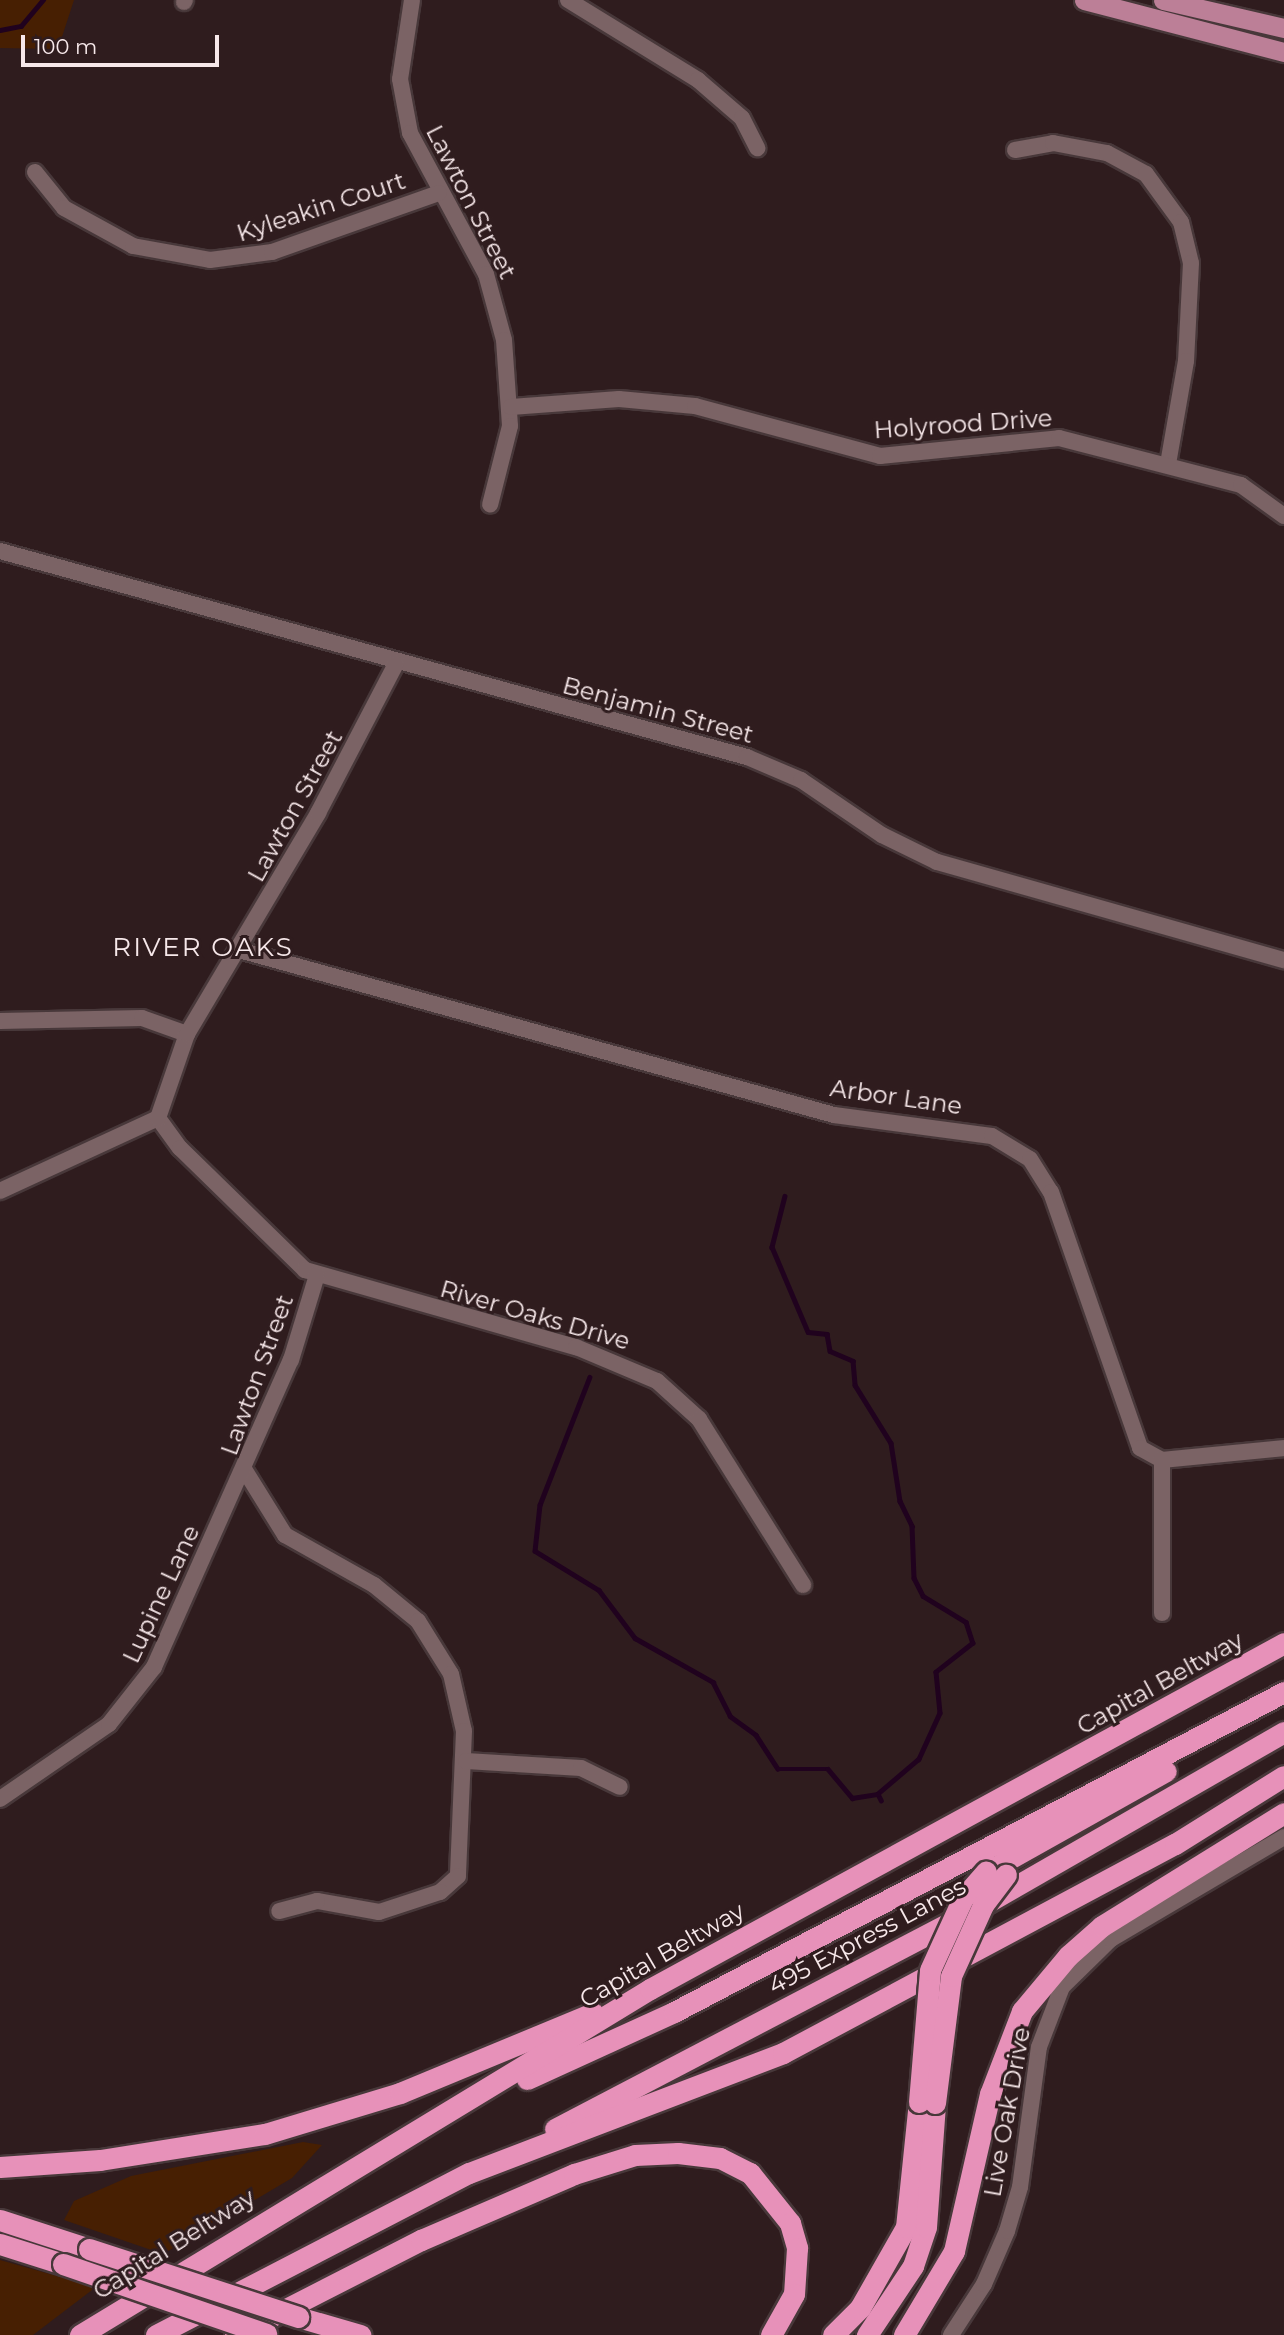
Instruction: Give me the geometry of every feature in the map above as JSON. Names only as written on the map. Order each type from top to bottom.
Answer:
[{"type":"highway","name":"Capital Beltway","points":[[80,2335],[243,2231],[467,2105],[650,1989],[1284,1643]]},
{"type":"highway","name":"495 Express Lanes","points":[[467,2105],[674,2012],[1284,1692]]},
{"type":"highway","points":[[867,2335],[900,2290],[926,2227],[930,1970],[963,1898],[996,1873],[1222,1741],[1284,1699]]},
{"type":"highway","points":[[833,2335],[860,2308],[906,2227],[943,2004],[996,1873],[1284,1726]]},
{"type":"highway","name":"495 Express Lanes","points":[[469,2173],[983,1905],[1284,1732]]},
{"type":"highway","points":[[156,2335],[469,2173],[783,2053],[1175,1844],[1284,1776]]},
{"type":"highway","points":[[904,2335],[954,2251],[990,2094],[1022,2011],[1068,1956],[1102,1926],[1284,1813]]},
{"type":"highway","points":[[0,2167],[100,2160],[265,2134],[400,2093],[650,1989]]},
{"type":"highway","points":[[235,2335],[421,2240],[574,2174],[635,2155],[678,2152],[720,2158],[750,2173],[790,2223],[797,2248],[794,2294],[771,2335]]},
{"type":"highway","points":[[0,2220],[349,2335]]},
{"type":"highway","points":[[0,2244],[268,2335]]},
{"type":"highway","points":[[298,2317],[360,2335]]},
{"type":"main road","points":[[1084,0],[1284,52]]},
{"type":"main road","points":[[1163,0],[1284,28]]},
{"type":"street","name":"Lawton Street","points":[[412,0],[401,53],[403,107],[439,193],[489,285],[505,340],[511,407],[506,455],[490,505]]},
{"type":"street","points":[[568,0],[698,80],[742,118],[757,148]]},
{"type":"street","points":[[1015,150],[1053,143],[1107,153],[1152,179],[1181,222],[1191,263],[1186,361],[1168,464]]},
{"type":"street","name":"Kyleakin Court","points":[[35,172],[52,199],[122,240],[159,254],[210,260],[272,252],[439,193]]},
{"type":"street","name":"Holyrood Drive","points":[[511,407],[655,401],[718,411],[871,454],[927,454],[1034,437],[1168,464],[1241,485],[1284,516]]},
{"type":"street","name":"Benjamin Street","points":[[0,551],[396,664],[747,757],[801,780],[882,835],[937,862],[1284,960]]},
{"type":"street","name":"Lawton Street","points":[[279,1911],[317,1901],[379,1912],[440,1892],[458,1876],[466,1760],[457,1695],[428,1634],[384,1592],[285,1535],[244,1469],[291,1360],[317,1275],[274,1245],[158,1118],[187,1034],[239,950],[396,664]]},
{"type":"street","name":"Arbor Lane","points":[[239,950],[834,1115],[978,1131],[1006,1143],[1030,1159],[1051,1192],[1131,1432],[1148,1457],[1161,1460]]},
{"type":"street","points":[[0,1021],[142,1018],[187,1034]]},
{"type":"street","points":[[0,1191],[158,1118]]},
{"type":"street","name":"River Oaks Drive","points":[[317,1275],[576,1347],[657,1381],[699,1419],[803,1585]]},
{"type":"street","points":[[1162,1613],[1161,1460],[1284,1448]]},
{"type":"street","name":"Lupine Lane","points":[[0,1799],[93,1737],[140,1688],[244,1469]]},
{"type":"street","points":[[466,1760],[581,1768],[620,1787]]},
{"type":"street","name":"Live Oak Drive","points":[[951,2335],[984,2284],[1010,2221],[1039,2047],[1062,1987],[1111,1939],[1284,1837]]},
{"type":"shaded area","points":[[0,0],[74,0],[58,49],[0,48]]},
{"type":"shaded area","points":[[303,2142],[322,2145],[292,2178],[163,2254],[64,2220],[74,2201],[131,2176]]},
{"type":"shaded area","points":[[0,2260],[96,2287],[33,2335],[0,2335]]},
{"type":"waterway","points":[[0,30],[21,26],[43,0]]},
{"type":"waterway","points":[[785,1196],[772,1247],[808,1332],[827,1334],[830,1351],[853,1361],[855,1385],[891,1443],[900,1501],[912,1526],[914,1578],[923,1596],[966,1622],[973,1643],[936,1672],[940,1713],[919,1759],[878,1794],[881,1800]]},
{"type":"waterway","points":[[590,1377],[540,1505],[535,1551],[599,1590],[635,1638],[713,1682],[730,1716],[756,1735],[778,1769],[828,1769],[852,1798],[878,1794]]},
{"type":"district","name":"RIVER OAKS","points":[[203,948]]}]
